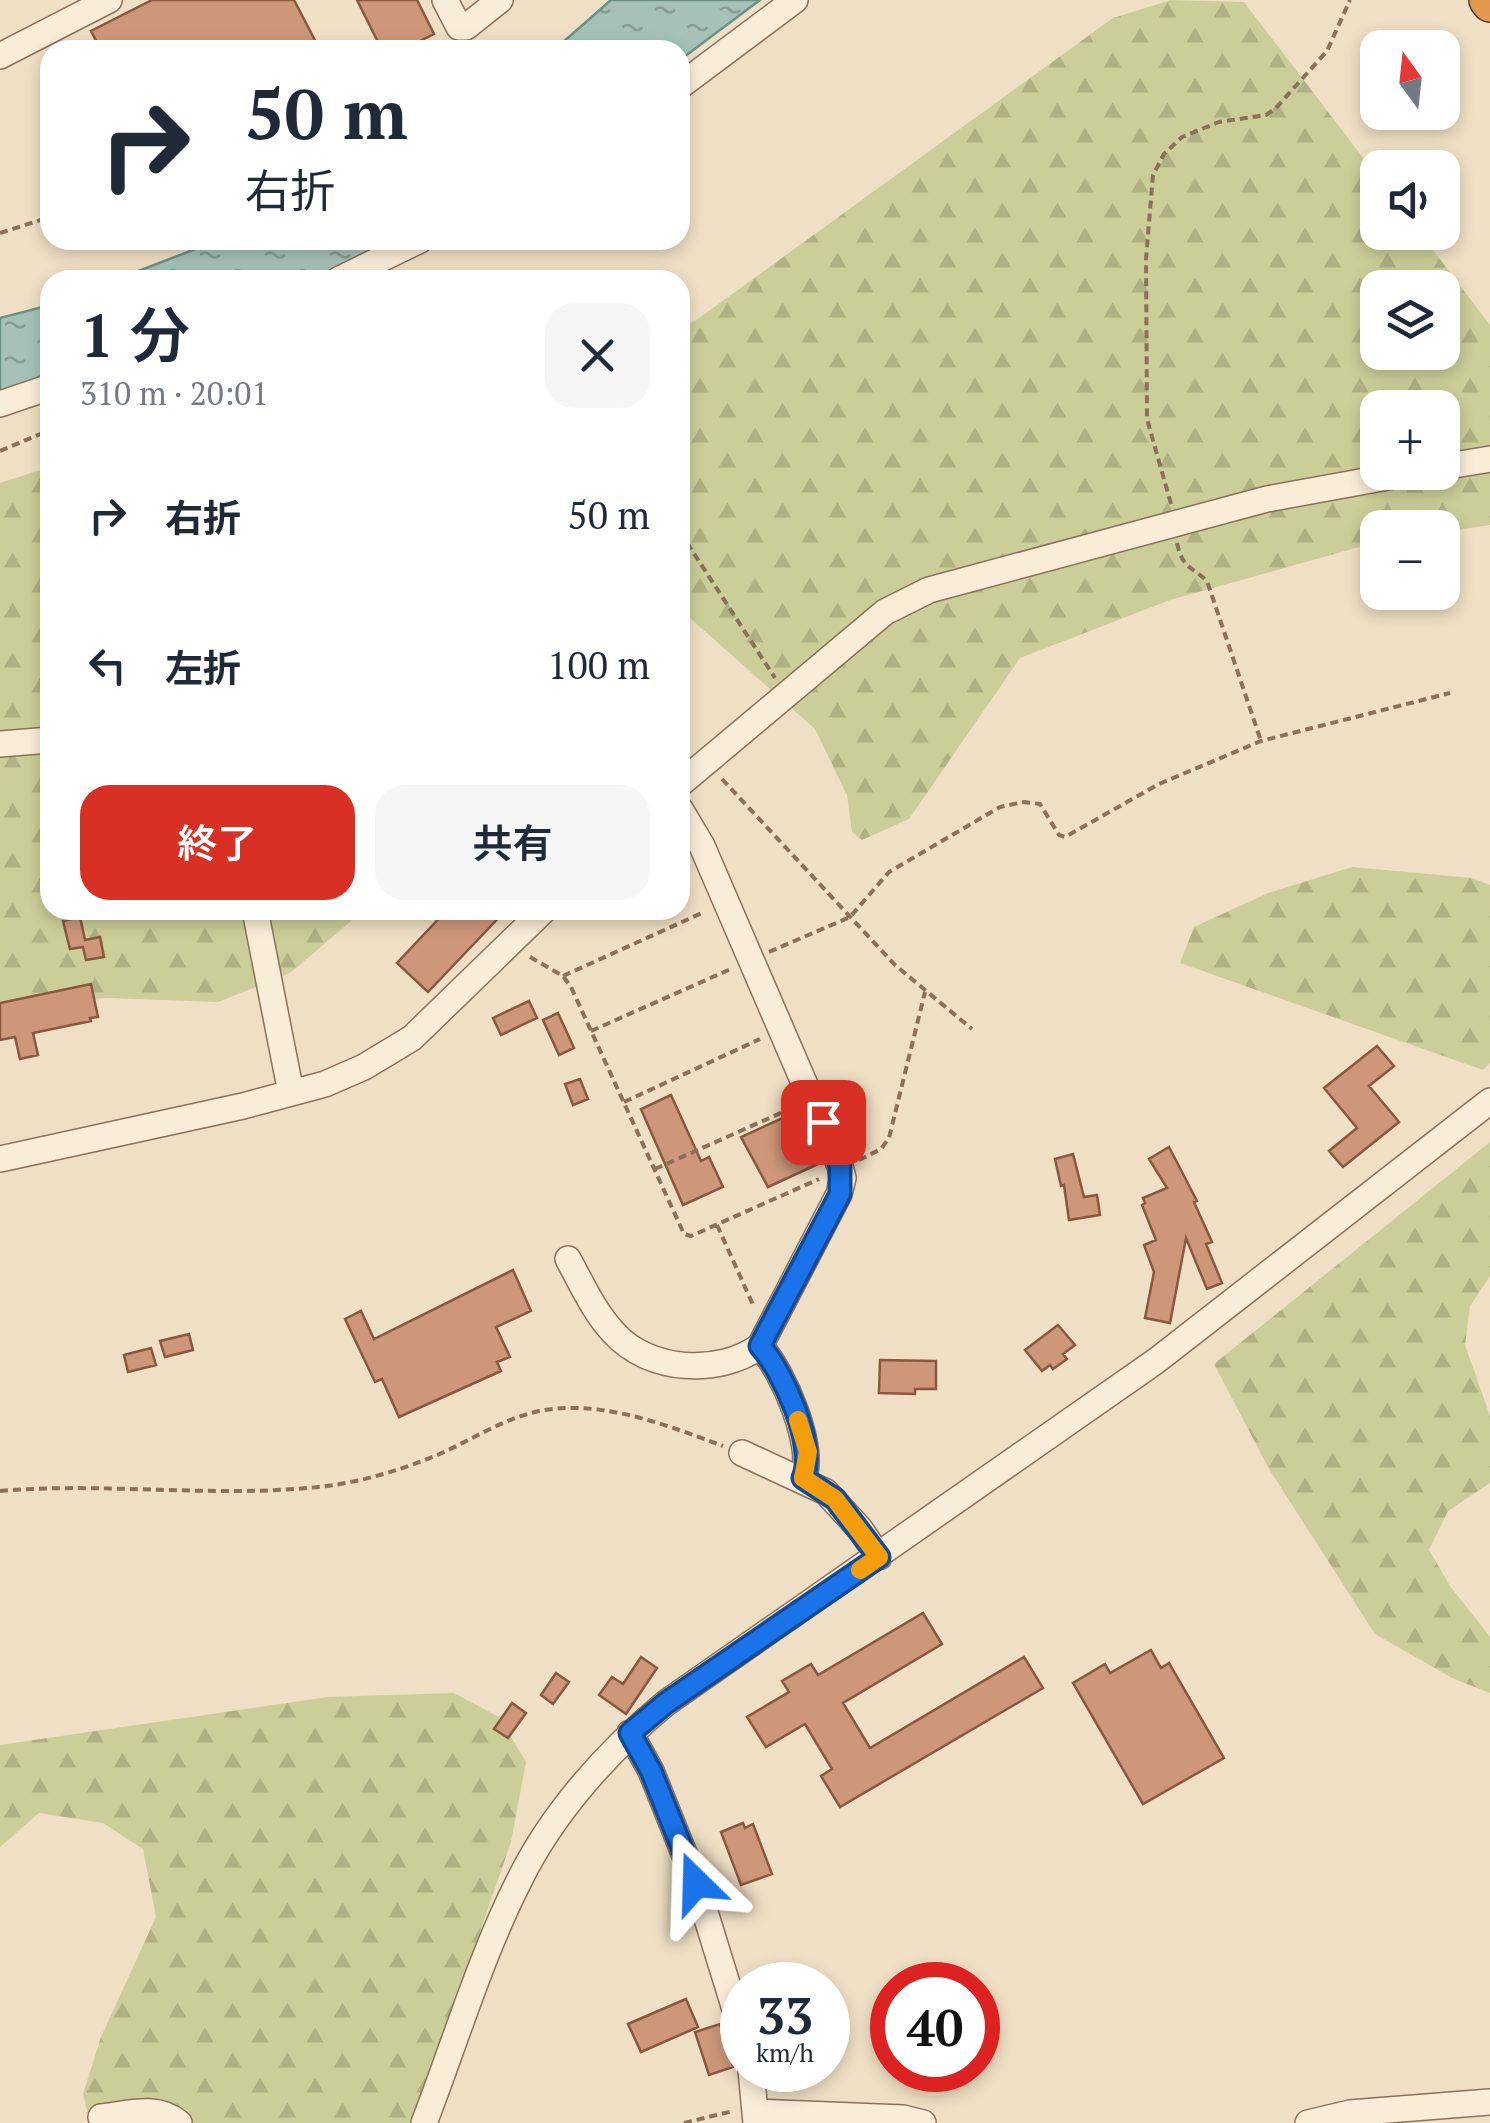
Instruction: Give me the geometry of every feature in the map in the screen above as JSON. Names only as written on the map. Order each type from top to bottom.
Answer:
[{"type":"street","points":[[0,56],[109,0]]},
{"type":"street","points":[[445,0],[459,27],[466,27],[500,0]]},
{"type":"street","points":[[690,79],[795,0]]},
{"type":"street","points":[[358,270],[400,250]]},
{"type":"street","points":[[0,404],[40,390]]},
{"type":"street","points":[[1460,465],[1490,459]]},
{"type":"street","points":[[690,776],[885,612],[929,590],[1267,500],[1360,482]]},
{"type":"street","points":[[0,744],[40,741]]},
{"type":"street","points":[[568,1259],[611,1331],[652,1358],[680,1365],[721,1364],[764,1340],[840,1194],[841,1169],[813,1099],[690,826]]},
{"type":"street","points":[[257,920],[291,1094]]},
{"type":"street","points":[[0,1159],[325,1084],[400,1048],[534,920]]},
{"type":"street","points":[[424,2123],[520,1878],[564,1810],[630,1733],[666,1703],[1156,1361],[1490,1102]]},
{"type":"street","points":[[764,1340],[804,1435],[808,1460],[803,1478]]},
{"type":"street","points":[[742,1453],[803,1478],[835,1499],[879,1557]]},
{"type":"street","points":[[630,1733],[651,1771],[696,1883],[720,1962]]},
{"type":"street","points":[[754,2092],[756,2117],[904,2118],[922,2123]]},
{"type":"street","points":[[1321,2122],[1350,2113],[1490,2102]]},
{"type":"street","points":[[102,2117],[158,2112],[179,2123]]},
{"type":"path","points":[[1260,741],[1208,581],[1181,560],[1171,504],[1147,420],[1147,249],[1153,175],[1164,154],[1182,137],[1219,122],[1266,116],[1276,108],[1327,51],[1350,0]]},
{"type":"path","points":[[0,233],[40,220]]},
{"type":"path","points":[[0,451],[40,434]]},
{"type":"path","points":[[690,548],[786,694]]},
{"type":"path","points":[[591,1031],[850,917],[889,872],[1000,807],[1024,802],[1040,804],[1059,835],[1065,837],[1159,784],[1260,741],[1450,693]]},
{"type":"path","points":[[722,779],[924,992],[972,1029]]},
{"type":"path","points":[[690,918],[726,902]]},
{"type":"path","points":[[563,976],[686,920]]},
{"type":"path","points":[[509,945],[563,976],[684,1234],[691,1236],[875,1153],[889,1138],[924,992]]},
{"type":"path","points":[[624,1102],[782,1029]]},
{"type":"path","points":[[655,1169],[813,1099]]},
{"type":"path","points":[[717,1224],[764,1340]]},
{"type":"path","points":[[0,1490],[317,1487],[367,1479],[435,1456],[503,1422],[541,1411],[626,1414],[742,1453]]},
{"type":"path","points":[[684,2123],[738,2110],[756,2117]]},
{"type":"green space","points":[[1171,0],[1244,2],[1360,154],[1360,250],[1433,250],[1448,270],[1360,270],[1360,370],[1460,370],[1460,286],[1490,325],[1490,525],[1460,529],[1460,510],[1360,510],[1360,547],[1170,600],[1020,658],[909,819],[862,840],[852,832],[847,795],[815,729],[690,618],[690,323],[1113,18]]},
{"type":"green space","points":[[40,470],[40,920],[352,920],[290,973],[218,1002],[109,998],[0,1004],[0,483]]},
{"type":"green space","points":[[1352,867],[1472,878],[1490,885],[1490,1063],[1483,1070],[1180,963],[1194,927],[1268,893]]},
{"type":"green space","points":[[1490,1142],[1490,1276],[1470,1306],[1465,1345],[1490,1416],[1490,1483],[1448,1511],[1429,1550],[1450,1586],[1490,1637],[1490,1693],[1452,1678],[1375,1634],[1269,1469],[1214,1364]]},
{"type":"green space","points":[[454,1693],[499,1717],[526,1762],[511,1842],[424,2093],[409,2123],[90,2123],[83,2094],[101,2037],[156,1917],[143,1849],[103,1823],[39,1813],[0,1847],[0,1745],[328,1697]]},
{"type":"water","points":[[611,0],[760,0],[690,52],[690,40],[565,40]]},
{"type":"water","points":[[193,250],[382,250],[345,270],[141,270]]},
{"type":"water","points":[[40,308],[40,388],[0,400],[0,318]]},
{"type":"building","points":[[152,0],[294,0],[315,40],[96,40],[91,31]]},
{"type":"building","points":[[357,0],[417,0],[434,34],[422,40],[377,40]]},
{"type":"building","points":[[81,920],[85,940],[100,937],[104,957],[86,960],[83,947],[70,949],[63,921]]},
{"type":"building","points":[[438,920],[496,920],[428,992],[397,963]]},
{"type":"building","points":[[91,984],[98,1017],[33,1033],[38,1055],[20,1059],[15,1037],[0,1040],[0,1003]]},
{"type":"building","points":[[529,1001],[537,1018],[501,1035],[493,1018]]},
{"type":"building","points":[[558,1013],[574,1048],[559,1055],[543,1020]]},
{"type":"building","points":[[1377,1046],[1394,1066],[1369,1086],[1399,1122],[1343,1167],[1329,1151],[1357,1128],[1324,1088]]},
{"type":"building","points":[[580,1079],[588,1099],[573,1105],[565,1084]]},
{"type":"building","points":[[671,1095],[701,1161],[709,1157],[723,1187],[683,1205],[641,1109]]},
{"type":"building","points":[[798,1111],[818,1164],[768,1187],[741,1137]]},
{"type":"building","points":[[1169,1147],[1197,1201],[1194,1202],[1212,1242],[1206,1244],[1222,1283],[1207,1289],[1186,1238],[1170,1323],[1145,1318],[1154,1272],[1144,1245],[1156,1240],[1142,1205],[1143,1198],[1167,1188],[1149,1159]]},
{"type":"building","points":[[1073,1154],[1084,1197],[1097,1195],[1100,1215],[1069,1220],[1055,1159]]},
{"type":"building","points":[[513,1270],[531,1311],[496,1327],[510,1357],[497,1362],[501,1371],[399,1417],[382,1379],[375,1382],[345,1319],[361,1311],[374,1339]]},
{"type":"building","points":[[1058,1325],[1075,1345],[1063,1354],[1067,1359],[1042,1371],[1025,1350]]},
{"type":"building","points":[[189,1334],[193,1350],[165,1357],[160,1341]]},
{"type":"building","points":[[151,1348],[156,1365],[128,1372],[124,1355]]},
{"type":"building","points":[[880,1360],[936,1361],[936,1389],[915,1389],[915,1394],[879,1393]]},
{"type":"building","points":[[923,1613],[942,1644],[843,1703],[870,1748],[1024,1657],[1043,1688],[840,1807],[821,1776],[832,1769],[805,1724],[766,1747],[747,1717],[789,1692],[782,1681],[811,1664],[818,1675]]},
{"type":"building","points":[[1151,1650],[1161,1668],[1169,1663],[1224,1758],[1143,1804],[1073,1683],[1105,1664],[1110,1673]]},
{"type":"building","points":[[641,1657],[657,1668],[626,1714],[599,1695],[612,1677],[623,1684]]},
{"type":"building","points":[[556,1673],[569,1682],[553,1704],[541,1695]]},
{"type":"building","points":[[512,1703],[526,1713],[508,1738],[494,1729]]},
{"type":"building","points":[[743,1823],[745,1828],[753,1824],[772,1874],[741,1885],[721,1832]]},
{"type":"building","points":[[686,1999],[698,2027],[641,2052],[628,2024]]},
{"type":"building","points":[[720,2024],[720,2071],[709,2075],[695,2032]]},
{"type":"slow traffic","points":[[798,1420],[808,1452],[808,1468],[803,1478],[835,1499],[879,1557],[860,1570]]},
{"type":"route","points":[[696,1883],[651,1771],[630,1733],[666,1703],[879,1557],[835,1499],[803,1478],[808,1468],[804,1435],[780,1378],[760,1346],[840,1194],[840,1166],[823,1122]]}]
